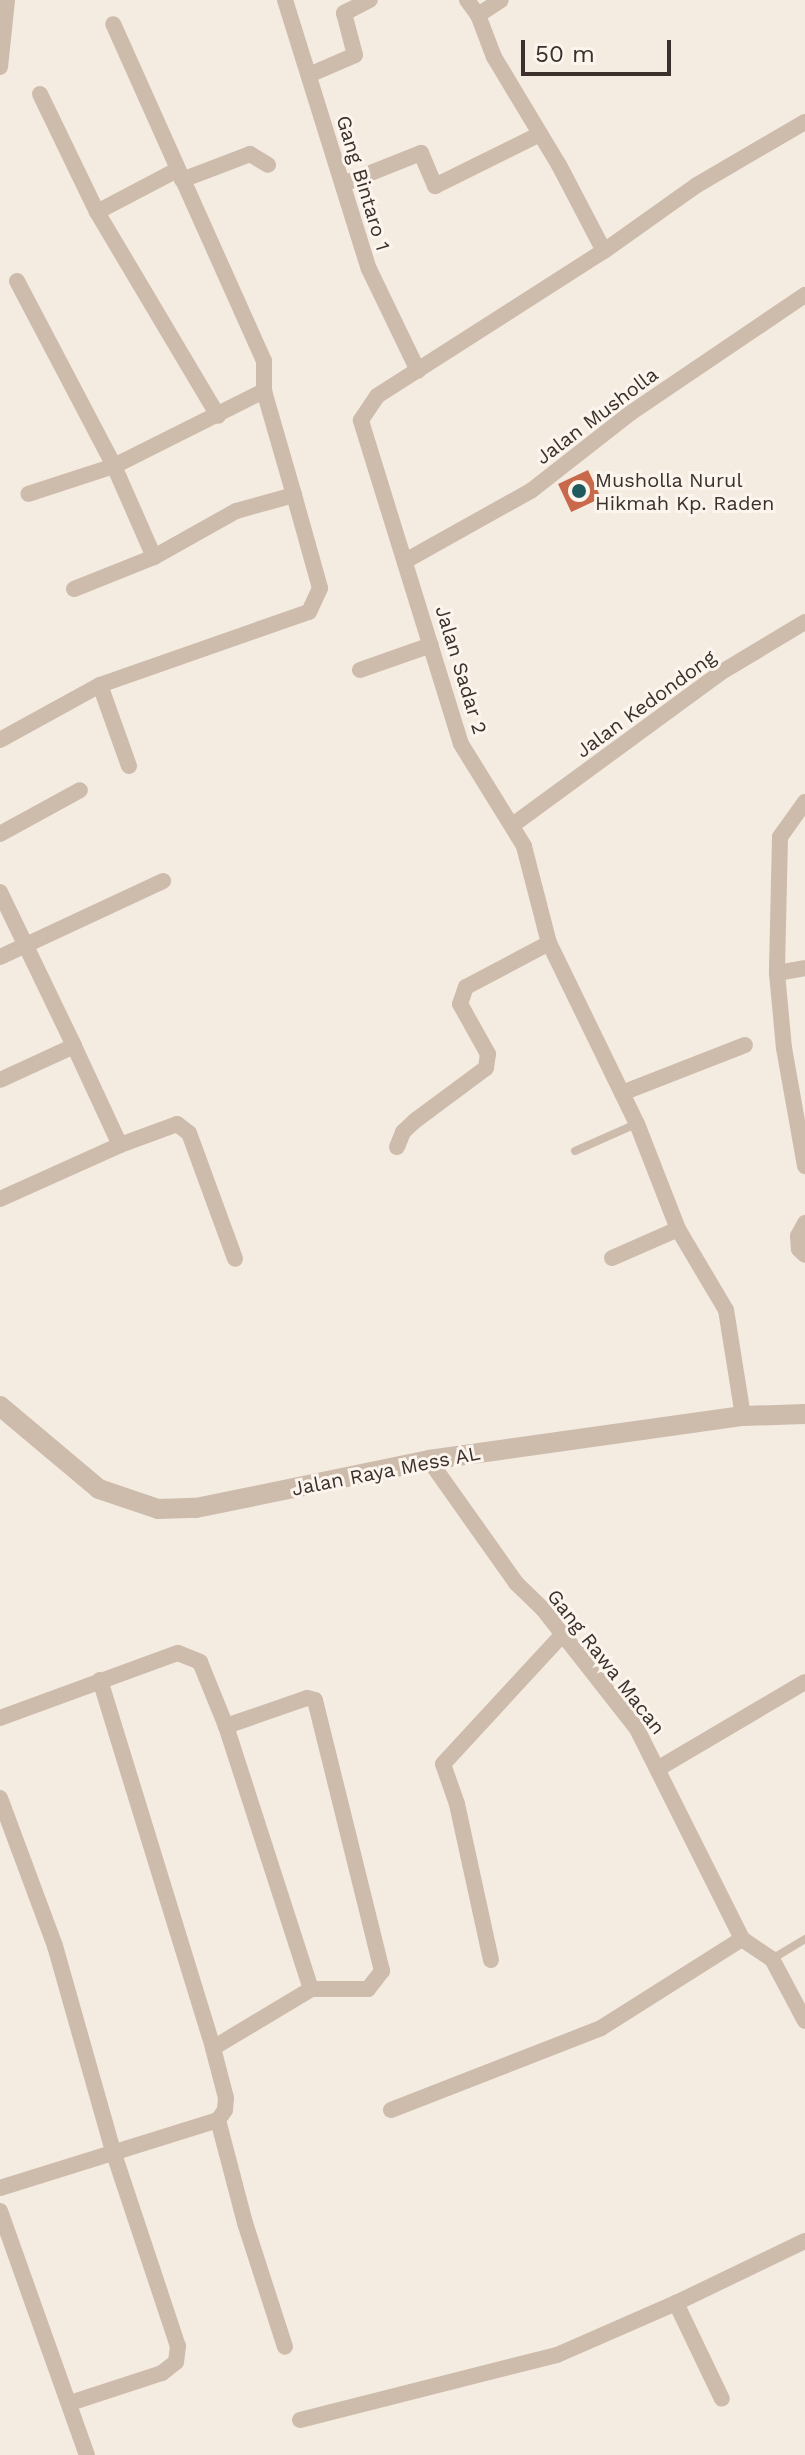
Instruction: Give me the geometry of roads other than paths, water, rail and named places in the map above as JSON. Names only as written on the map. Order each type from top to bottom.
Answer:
[{"type":"street","points":[[0,67],[7,0]]},
{"type":"street","name":"Gang Bintaro 1","points":[[285,0],[369,269],[418,371]]},
{"type":"street","points":[[309,75],[355,55],[344,13],[370,0]]},
{"type":"street","points":[[467,0],[478,15],[494,57],[604,251]]},
{"type":"street","points":[[478,15],[501,0]]},
{"type":"street","points":[[0,740],[100,685],[309,612],[320,588],[264,391],[264,361],[113,24]]},
{"type":"street","points":[[40,94],[97,212],[218,416]]},
{"type":"street","name":"Jalan Sadar 2","points":[[743,1416],[726,1310],[678,1229],[637,1124],[549,943],[524,846],[514,824],[461,744],[407,560],[361,420],[377,396],[604,251],[697,185],[805,122]]},
{"type":"street","points":[[343,184],[421,153],[435,186],[540,134]]},
{"type":"street","points":[[97,212],[180,175],[250,154],[268,165]]},
{"type":"street","points":[[17,281],[114,466],[154,557]]},
{"type":"street","name":"Jalan Musholla","points":[[407,560],[532,490],[632,412],[805,295]]},
{"type":"street","points":[[28,494],[114,466],[264,391]]},
{"type":"street","points":[[74,589],[154,557],[236,511],[294,495]]},
{"type":"street","name":"Jalan Kedondong","points":[[514,824],[720,673],[805,622]]},
{"type":"street","points":[[360,670],[431,645]]},
{"type":"street","points":[[100,685],[129,766]]},
{"type":"street","points":[[0,834],[80,790]]},
{"type":"street","points":[[805,802],[780,837],[777,973],[784,1048],[805,1166]]},
{"type":"street","points":[[0,957],[163,881]]},
{"type":"street","points":[[0,892],[120,1145]]},
{"type":"street","points":[[397,1147],[403,1132],[416,1120],[486,1068],[488,1054],[460,1004],[466,987],[549,943]]},
{"type":"street","points":[[777,973],[805,968]]},
{"type":"street","points":[[622,1093],[745,1045]]},
{"type":"street","points":[[0,1080],[74,1046]]},
{"type":"street","points":[[0,1199],[120,1145],[177,1124],[189,1133],[235,1259]]},
{"type":"street","points":[[805,1223],[798,1236],[799,1249],[805,1255]]},
{"type":"street","points":[[612,1258],[678,1229]]},
{"type":"street","name":"Jalan Raya Mess AL","points":[[0,1406],[99,1489],[158,1509],[196,1508],[429,1460],[743,1416],[805,1414]]},
{"type":"street","name":"Gang Rawa Macan","points":[[429,1460],[507,1573],[543,1609],[637,1729],[742,1939]]},
{"type":"street","points":[[491,1960],[457,1804],[443,1764],[562,1635]]},
{"type":"street","points":[[0,1718],[178,1653],[189,1655],[207,1674],[226,1726],[311,1989]]},
{"type":"street","points":[[0,2188],[218,2120],[225,2110],[226,2098],[213,2048],[100,1680]]},
{"type":"street","points":[[659,1768],[805,1682]]},
{"type":"street","points":[[213,2048],[311,1989],[368,1989],[382,1971],[315,1700],[307,1698],[226,1726]]},
{"type":"street","points":[[0,1798],[55,1946],[113,2151],[178,2346],[176,2362],[162,2373],[70,2403]]},
{"type":"street","points":[[391,2110],[601,2028],[742,1939],[772,1959],[805,2021]]},
{"type":"street","points":[[218,2120],[245,2223],[285,2347]]},
{"type":"street","points":[[0,2211],[87,2455]]},
{"type":"street","points":[[300,2420],[557,2355],[676,2303],[805,2241]]},
{"type":"street","points":[[676,2303],[722,2399]]},
{"type":"lane","points":[[575,1151],[637,1124]]},
{"type":"lane","points":[[772,1959],[805,1939]]},
{"type":"place","name":"Musholla Nurul Hikmah Kp. Raden","points":[[579,491]]}]
